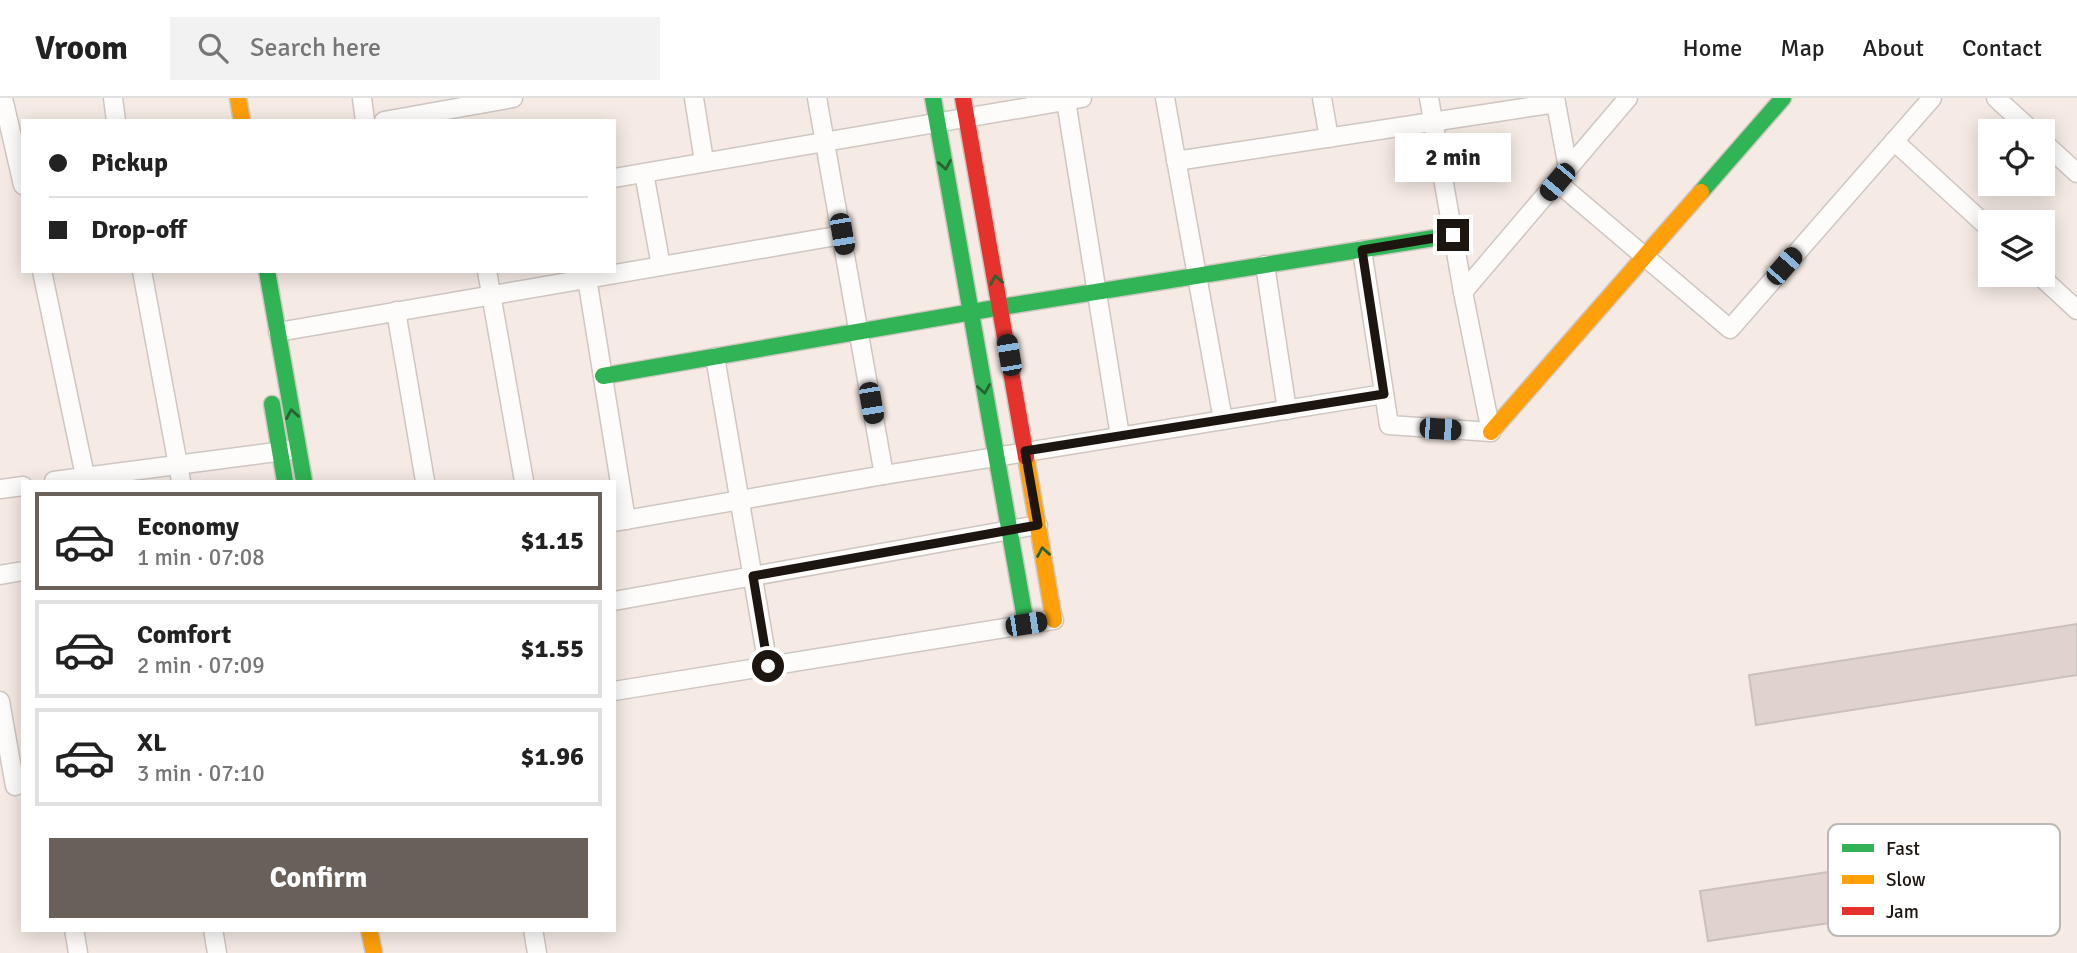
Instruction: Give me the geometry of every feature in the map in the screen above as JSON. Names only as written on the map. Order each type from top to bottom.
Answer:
[{"type":"street","points":[[3,98],[21,176]]},
{"type":"street","points":[[113,98],[116,119]]},
{"type":"street","points":[[221,98],[225,119]]},
{"type":"street","points":[[238,98],[242,119]]},
{"type":"street","points":[[362,98],[365,119]]},
{"type":"street","points":[[394,119],[479,101],[513,98]]},
{"type":"street","points":[[694,98],[704,161]]},
{"type":"street","points":[[817,98],[884,475]]},
{"type":"street","points":[[933,98],[1026,624]]},
{"type":"street","points":[[616,691],[1054,620],[963,98]]},
{"type":"street","points":[[1165,98],[1223,420]]},
{"type":"street","points":[[1322,98],[1329,138]]},
{"type":"street","points":[[1429,98],[1491,432]]},
{"type":"street","points":[[1463,292],[1628,98]]},
{"type":"street","points":[[1491,432],[1783,98]]},
{"type":"street","points":[[1175,161],[1555,101],[1563,175],[1646,255],[1730,329],[1931,98]]},
{"type":"street","points":[[1996,98],[2019,119]]},
{"type":"street","points":[[616,178],[1074,99],[1096,292],[1120,436]]},
{"type":"street","points":[[1894,141],[1978,218]]},
{"type":"street","points":[[2055,153],[2077,173]]},
{"type":"street","points":[[645,173],[661,265]]},
{"type":"street","points":[[616,273],[842,234]]},
{"type":"street","points":[[603,376],[1001,307],[1453,235]]},
{"type":"street","points":[[1362,250],[1389,425],[1491,432]]},
{"type":"street","points":[[1265,265],[1287,410]]},
{"type":"street","points":[[46,273],[85,476]]},
{"type":"street","points":[[142,273],[179,472]]},
{"type":"street","points":[[251,273],[257,310]]},
{"type":"street","points":[[267,273],[304,480]]},
{"type":"street","points":[[487,273],[524,480]]},
{"type":"street","points":[[278,332],[615,273]]},
{"type":"street","points":[[587,278],[603,376],[615,480]]},
{"type":"street","points":[[2052,287],[2077,310]]},
{"type":"street","points":[[396,311],[425,480]]},
{"type":"street","points":[[715,357],[768,666]]},
{"type":"street","points":[[269,387],[285,480]]},
{"type":"street","points":[[616,487],[620,521],[1025,451],[1384,394]]},
{"type":"street","points":[[65,480],[85,476],[179,472],[298,449]]},
{"type":"street","points":[[0,489],[21,486]]},
{"type":"street","points":[[616,601],[1038,525]]},
{"type":"street","points":[[0,575],[21,571]]},
{"type":"street","points":[[0,701],[12,787]]},
{"type":"street","points":[[74,932],[78,953]]},
{"type":"street","points":[[214,932],[217,953]]},
{"type":"street","points":[[370,932],[374,953]]},
{"type":"street","points":[[534,932],[537,953]]},
{"type":"building","points":[[2077,624],[2077,675],[1756,725],[1749,675]]},
{"type":"building","points":[[1828,872],[1828,923],[1708,941],[1700,891]]},
{"type":"traffic: fast","points":[[933,98],[1026,624]]},
{"type":"traffic: fast","points":[[1701,192],[1783,98]]},
{"type":"traffic: fast","points":[[603,376],[1001,307],[1453,235]]},
{"type":"traffic: fast","points":[[267,273],[304,480]]},
{"type":"traffic: fast","points":[[272,404],[285,480]]},
{"type":"traffic: slow","points":[[238,98],[242,119]]},
{"type":"traffic: slow","points":[[1491,432],[1701,192]]},
{"type":"traffic: slow","points":[[1026,457],[1054,620]]},
{"type":"traffic: slow","points":[[370,932],[374,953]]},
{"type":"traffic: jam","points":[[963,98],[1026,457]]},
{"type":"route","points":[[768,666],[753,576],[1038,525],[1025,451],[1384,394],[1362,250],[1453,235]]}]
